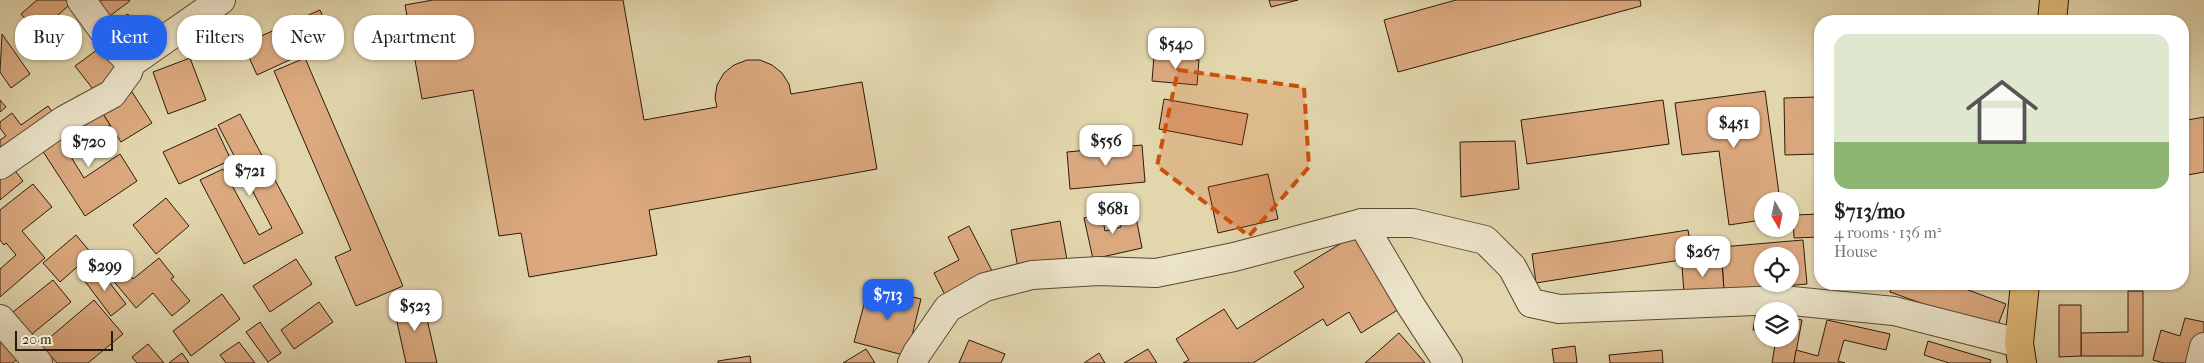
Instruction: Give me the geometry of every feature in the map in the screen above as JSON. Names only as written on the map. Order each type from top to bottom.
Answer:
[{"type":"main road","points":[[2053,15],[2054,0]]},
{"type":"main road","points":[[2021,353],[2025,290]]},
{"type":"street","points":[[81,0],[116,48],[131,63]]},
{"type":"street","points":[[0,165],[64,120],[112,94],[128,72],[131,63],[222,0]]},
{"type":"street","points":[[912,363],[917,352],[948,308],[985,287],[1032,276],[1098,271],[1156,273],[1234,257],[1362,223],[1412,223],[1485,240],[1512,267],[1531,303],[1560,309],[1782,300],[1894,311],[2021,353]]},
{"type":"street","points":[[1362,223],[1411,306],[1448,363]]},
{"type":"street","points":[[0,319],[38,363]]},
{"type":"street","points":[[2200,363],[2204,347]]},
{"type":"highlighted area","points":[[1178,70],[1304,87],[1309,167],[1249,236],[1157,166]]},
{"type":"building","points":[[37,0],[74,1],[58,15],[21,14]]},
{"type":"building","points":[[102,0],[130,1],[111,15],[98,15],[92,7]]},
{"type":"building","points":[[433,0],[623,0],[644,120],[717,107],[715,98],[717,85],[724,73],[734,65],[747,60],[760,60],[772,65],[782,73],[789,84],[791,94],[862,82],[877,169],[649,210],[657,255],[529,277],[521,233],[499,236],[473,90],[422,99],[415,60],[474,60],[474,15],[407,15],[405,5]]},
{"type":"building","points":[[1269,0],[1298,0],[1271,7]]},
{"type":"building","points":[[1456,0],[1640,0],[1641,6],[1398,72],[1384,20]]},
{"type":"building","points":[[320,10],[322,15],[309,15]]},
{"type":"building","points":[[272,31],[272,60],[290,60],[257,75],[250,60],[262,60],[262,36]]},
{"type":"building","points":[[2,34],[15,53],[15,60],[20,60],[30,74],[11,88],[0,72]]},
{"type":"building","points":[[92,54],[92,60],[111,60],[121,73],[96,93],[75,66]]},
{"type":"building","points":[[1154,56],[1199,60],[1197,85],[1152,81]]},
{"type":"building","points":[[185,60],[191,60],[206,100],[168,114],[153,72]]},
{"type":"building","points":[[300,60],[306,60],[403,286],[356,306],[335,257],[351,250],[274,71]]},
{"type":"building","points":[[1765,91],[1779,192],[1754,192],[1754,221],[1729,225],[1719,151],[1682,155],[1675,103]]},
{"type":"building","points":[[132,92],[152,123],[121,142],[101,111]]},
{"type":"building","points":[[1814,97],[1814,154],[1785,155],[1784,98]]},
{"type":"building","points":[[1164,99],[1248,114],[1242,145],[1159,129]]},
{"type":"building","points":[[0,100],[6,107],[0,112]]},
{"type":"building","points":[[1663,100],[1669,144],[1527,164],[1521,120]]},
{"type":"building","points":[[48,106],[59,121],[0,163],[0,140],[6,136],[0,128],[0,122],[12,113],[21,125]]},
{"type":"building","points":[[101,111],[110,125],[68,152],[84,178],[120,154],[137,181],[85,216],[42,150]]},
{"type":"building","points":[[240,114],[303,233],[244,264],[200,180],[223,169],[259,235],[272,228],[218,125]]},
{"type":"building","points":[[2204,117],[2204,172],[2189,175],[2189,120]]},
{"type":"building","points":[[216,128],[231,160],[179,184],[163,152]]},
{"type":"building","points":[[1515,141],[1519,189],[1461,197],[1460,142]]},
{"type":"building","points":[[1142,145],[1145,182],[1070,189],[1067,152]]},
{"type":"building","points":[[13,168],[23,181],[0,200],[0,179]]},
{"type":"building","points":[[1268,174],[1278,219],[1218,233],[1208,187]]},
{"type":"building","points":[[33,184],[52,207],[22,231],[45,258],[0,297],[0,269],[16,255],[6,243],[4,245],[0,240],[0,210]]},
{"type":"building","points":[[166,198],[189,226],[156,254],[133,225]]},
{"type":"building","points":[[1134,207],[1142,248],[1093,259],[1084,218],[1102,214],[1105,231],[1121,227],[1118,211]]},
{"type":"building","points":[[1814,214],[1814,237],[1799,238],[1799,215]]},
{"type":"building","points":[[1060,221],[1067,260],[1018,268],[1011,230]]},
{"type":"building","points":[[969,226],[992,271],[945,295],[934,273],[959,260],[948,237]]},
{"type":"building","points":[[1688,230],[1693,258],[1536,283],[1532,254]]},
{"type":"building","points":[[76,235],[92,254],[60,282],[43,263]]},
{"type":"building","points":[[1353,236],[1399,309],[1361,333],[1349,312],[1327,326],[1323,319],[1253,363],[1183,363],[1189,360],[1176,339],[1224,309],[1237,329],[1304,287],[1294,272]]},
{"type":"building","points":[[1803,240],[1807,284],[1799,285],[1799,247],[1754,247],[1754,288],[1724,291],[1721,247]]},
{"type":"building","points":[[115,257],[133,279],[159,258],[174,277],[171,279],[190,301],[172,316],[153,293],[136,308],[102,267]]},
{"type":"building","points":[[296,259],[312,284],[270,312],[253,286]]},
{"type":"building","points":[[1722,262],[1724,291],[1684,294],[1682,266]]},
{"type":"building","points":[[99,269],[126,304],[111,316],[84,280]]},
{"type":"building","points":[[53,280],[71,302],[32,334],[13,312]]},
{"type":"building","points":[[869,286],[921,299],[907,356],[854,342]]},
{"type":"building","points":[[1891,290],[1968,290],[2006,304],[1996,330],[1890,292]]},
{"type":"building","points":[[2128,291],[2143,291],[2143,356],[2081,356],[2081,333],[2128,332]]},
{"type":"building","points":[[222,294],[240,319],[191,356],[173,331]]},
{"type":"building","points":[[422,297],[437,363],[406,363],[393,304]]},
{"type":"building","points":[[94,300],[123,334],[88,363],[57,363],[41,345]]},
{"type":"building","points":[[319,302],[333,322],[294,349],[281,330]]},
{"type":"building","points":[[2059,305],[2081,305],[2081,356],[2059,357]]},
{"type":"building","points":[[2185,318],[2204,322],[2204,334],[2196,363],[2164,363],[2153,360],[2161,330],[2180,336]]},
{"type":"building","points":[[1799,320],[1802,320],[1799,336]]},
{"type":"building","points":[[1827,320],[1890,334],[1886,350],[1844,340],[1838,361],[1845,363],[1794,363],[1796,350],[1818,356]]},
{"type":"building","points":[[260,322],[281,353],[268,362],[246,332]]},
{"type":"building","points":[[1399,333],[1425,363],[1365,363]]},
{"type":"building","points":[[0,340],[21,355],[13,363],[0,363]]},
{"type":"building","points":[[969,340],[1005,354],[1001,363],[959,363]]},
{"type":"building","points":[[1928,341],[1991,360],[1990,363],[1949,363],[1924,355]]},
{"type":"building","points":[[239,342],[255,363],[226,363],[220,355]]},
{"type":"building","points":[[148,344],[164,363],[137,363],[132,357]]},
{"type":"building","points":[[1575,346],[1577,363],[1554,363],[1552,349]]},
{"type":"building","points":[[1775,347],[1797,347],[1794,363],[1772,363]]},
{"type":"building","points":[[866,349],[875,363],[843,363]]},
{"type":"building","points":[[1148,349],[1157,363],[1124,363]]},
{"type":"building","points":[[1662,350],[1663,363],[1610,363],[1609,355]]},
{"type":"building","points":[[182,353],[189,363],[169,363]]},
{"type":"building","points":[[1099,353],[1105,363],[1084,363]]},
{"type":"building","points":[[750,356],[751,363],[718,363],[718,361]]}]
